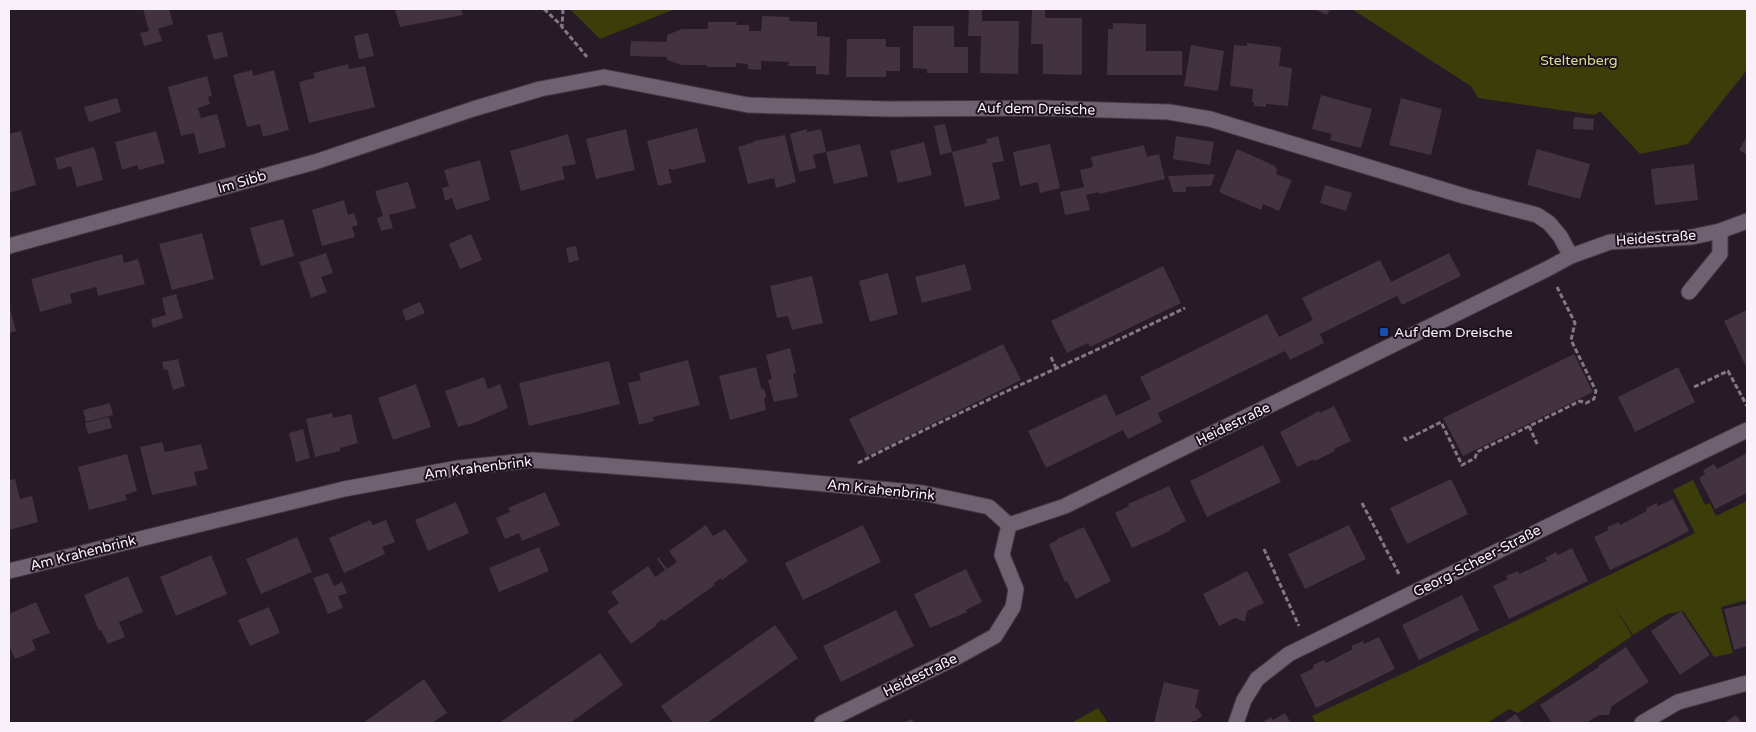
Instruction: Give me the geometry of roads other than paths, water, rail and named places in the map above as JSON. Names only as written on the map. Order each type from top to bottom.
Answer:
[{"type":"street","name":"Auf dem Dreische","points":[[473,109],[540,90],[604,77],[748,105],[888,108],[1042,108],[1169,112],[1210,119],[1464,196],[1538,215],[1549,223],[1560,236],[1571,256]]},
{"type":"street","name":"Im Sibb","points":[[9,246],[315,162],[473,109]]},
{"type":"street","name":"Heidestraße","points":[[822,723],[957,657],[995,636],[1013,608],[1016,589],[1002,555],[1009,525],[1065,506],[1571,256],[1610,242],[1692,237],[1720,231],[1747,220]]},
{"type":"street","points":[[1689,292],[1720,254],[1720,231]]},
{"type":"street","name":"Georg-Scheer-Straße","points":[[1236,723],[1244,700],[1257,679],[1289,654],[1747,430]]},
{"type":"street","name":"Am Krahenbrink","points":[[9,571],[344,489],[458,468],[533,460],[923,493],[989,507],[1009,525]]},
{"type":"street","points":[[1642,723],[1678,702],[1747,683]]},
{"type":"place","name":"Auf dem Dreische","points":[[1384,332]]},
{"type":"park label","name":"Steltenberg","points":[[1579,60]]}]
